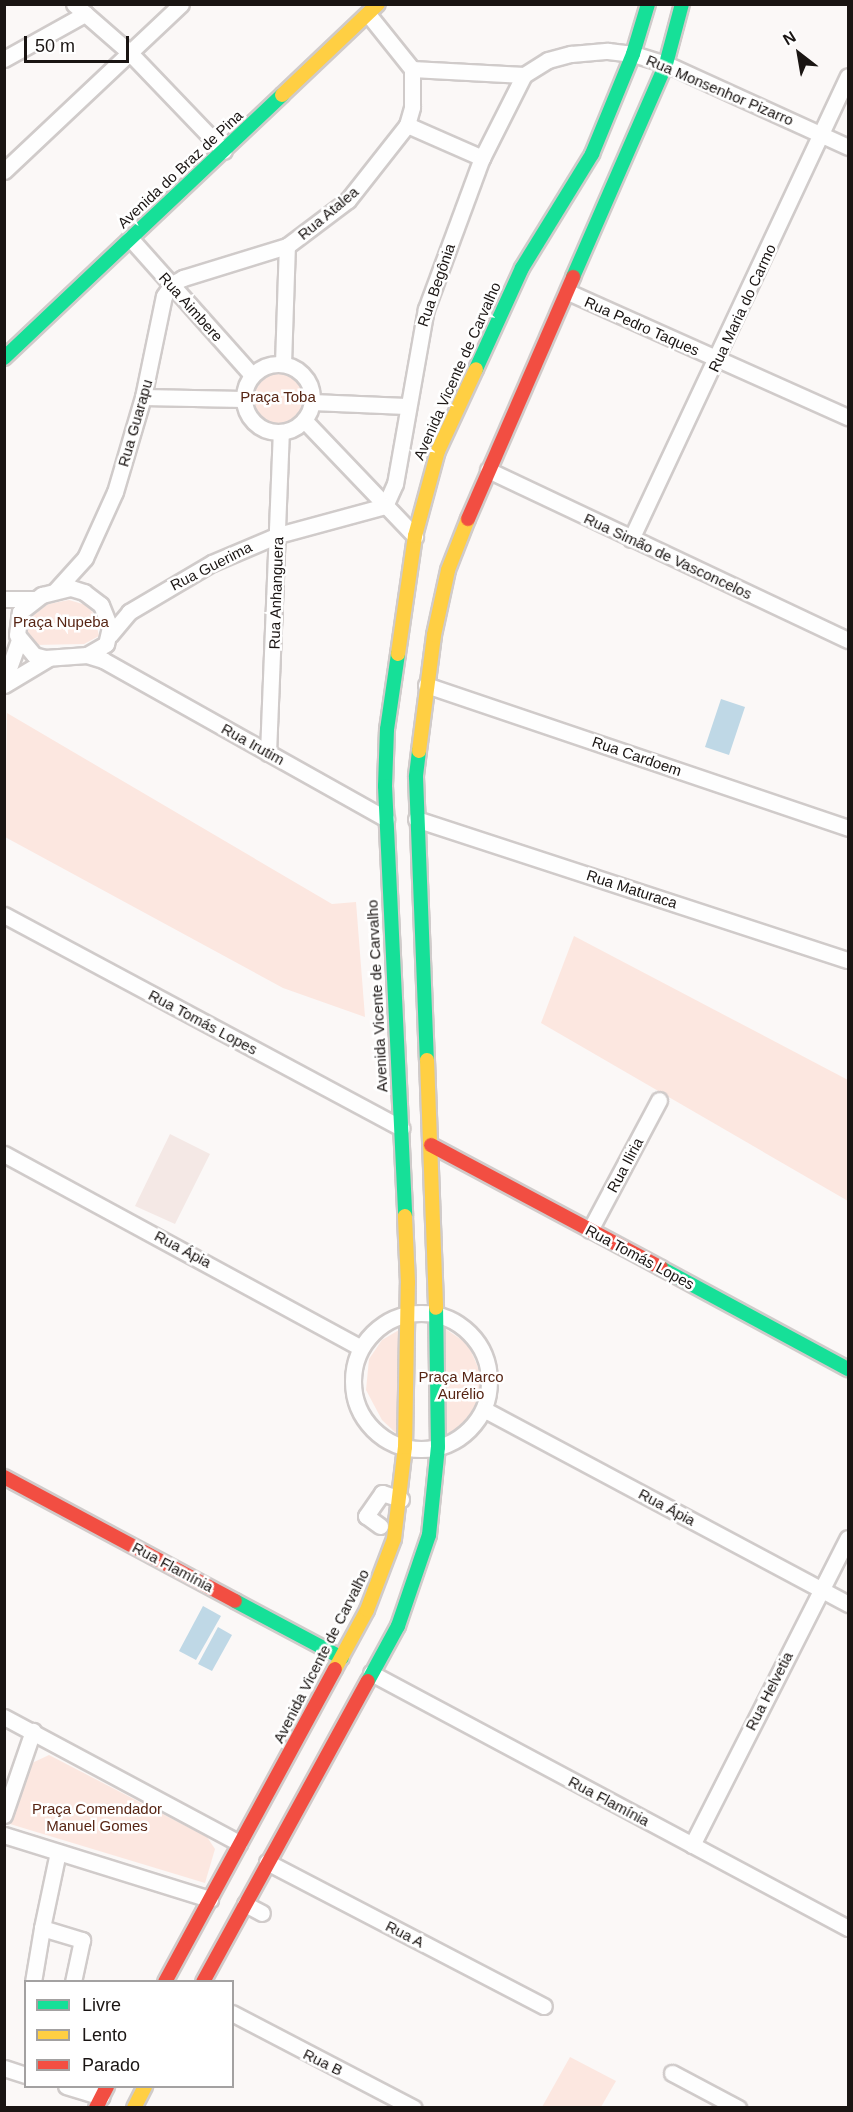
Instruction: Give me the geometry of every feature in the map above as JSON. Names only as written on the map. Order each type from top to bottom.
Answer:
[{"type":"main road","name":"Avenida Vicente de Carvalho","points":[[166,1980],[342,1658],[379,1583],[394,1539],[401,1499],[405,1447],[407,1316],[401,1128],[386,819],[387,729],[415,536],[429,476],[452,420],[522,268],[592,154],[633,54],[648,4]]},
{"type":"main road","points":[[204,1980],[398,1626],[417,1579],[429,1535],[438,1447],[436,1315],[432,1145],[416,819],[417,752],[426,685],[448,570],[488,470],[666,64],[682,4]]},
{"type":"main road","name":"Avenida do Braz de Pina","points":[[4,357],[224,152],[373,9]]},
{"type":"main road","name":"Rua Tomás Lopes","points":[[432,1145],[849,1369]]},
{"type":"main road","name":"Rua Flamínia","points":[[4,1477],[342,1658]]},
{"type":"main road","points":[[134,2108],[144,2088]]},
{"type":"street","points":[[4,171],[181,4]]},
{"type":"street","points":[[4,59],[79,9],[129,52],[224,152]]},
{"type":"street","points":[[373,9],[412,69],[524,75]]},
{"type":"street","name":"Rua Monsenhor Pizarro","points":[[524,75],[548,60],[571,54],[608,51],[633,54],[666,64],[849,147]]},
{"type":"street","name":"Rua Atalea","points":[[172,285],[183,278],[287,246],[348,200],[407,125],[412,107],[412,69]]},
{"type":"street","name":"Rua Begônia","points":[[385,506],[394,484],[406,406],[426,309],[482,158],[524,75]]},
{"type":"street","name":"Rua Maria do Carmo","points":[[631,539],[824,135],[849,76]]},
{"type":"street","points":[[407,125],[482,158]]},
{"type":"street","name":"Rua Aimbere","points":[[130,238],[252,375]]},
{"type":"street","points":[[283,363],[287,246]]},
{"type":"street","name":"Rua Guarapu","points":[[96,600],[84,579],[86,558],[115,492],[143,398],[164,296],[172,285]]},
{"type":"street","name":"Rua Pedro Taques","points":[[568,292],[849,417]]},
{"type":"street","points":[[283,363],[306,377],[312,402],[304,420],[281,432],[255,424],[243,399],[252,375],[270,364],[283,363]]},
{"type":"street","points":[[143,398],[243,399]]},
{"type":"street","points":[[312,402],[406,406]]},
{"type":"street","points":[[304,420],[415,536]]},
{"type":"street","name":"Rua Anhanguera","points":[[268,753],[281,432]]},
{"type":"street","name":"Rua Simão de Vasconcelos","points":[[488,470],[849,640]]},
{"type":"street","name":"Rua Guerima","points":[[109,638],[120,620],[143,603],[212,563],[278,535],[385,506]]},
{"type":"street","name":"Rua Guarapu","points":[[56,590],[86,558]]},
{"type":"street","points":[[4,683],[18,633],[22,608],[35,598],[56,590],[75,588],[96,600],[109,638],[109,655],[120,669]]},
{"type":"street","points":[[4,599],[35,598]]},
{"type":"street","name":"Rua Guerima","points":[[96,600],[122,609],[143,603]]},
{"type":"street","points":[[4,607],[34,656],[49,658],[87,655],[99,651],[109,638]]},
{"type":"street","name":"Rua Irutim","points":[[87,655],[120,669],[386,819]]},
{"type":"street","points":[[4,683],[49,658]]},
{"type":"street","name":"Rua Cardoem","points":[[426,685],[849,828]]},
{"type":"street","name":"Rua Maturaca","points":[[416,819],[849,960]]},
{"type":"street","name":"Rua Tomás Lopes","points":[[4,915],[401,1128]]},
{"type":"street","name":"Rua Iliria","points":[[590,1230],[659,1100]]},
{"type":"street","name":"Rua Ápia","points":[[4,1154],[361,1348]]},
{"type":"street","points":[[436,1315],[467,1330],[487,1358],[491,1376],[485,1410],[473,1427],[457,1440],[438,1447],[405,1447],[373,1431],[354,1401],[351,1383],[361,1348],[381,1327],[407,1316],[436,1315]]},
{"type":"street","name":"Rua Ápia","points":[[485,1410],[849,1604]]},
{"type":"street","points":[[380,1526],[366,1516],[382,1493],[401,1499]]},
{"type":"street","name":"Rua Helvetia","points":[[692,1845],[849,1538]]},
{"type":"street","name":"Rua Flamínia","points":[[371,1673],[849,1928]]},
{"type":"street","points":[[4,1716],[239,1843]]},
{"type":"street","points":[[4,1815],[33,1731]]},
{"type":"street","points":[[4,1835],[210,1899]]},
{"type":"street","points":[[33,1980],[58,1852]]},
{"type":"street","name":"Rua A","points":[[267,1862],[544,2006]]},
{"type":"street","points":[[245,1904],[262,1913]]},
{"type":"street","points":[[42,1928],[82,1940],[73,1980]]},
{"type":"street","name":"Rua B","points":[[234,2014],[414,2108]]},
{"type":"street","points":[[4,2068],[24,2074]]},
{"type":"street","points":[[672,2073],[738,2108]]},
{"type":"street","points":[[73,2088],[102,2097]]},
{"type":"shaded area","points":[[170,1134],[210,1154],[175,1224],[135,1206]]},
{"type":"green space","name":"Praça Toba","points":[[278,370],[288,372],[297,378],[303,387],[305,397],[303,407],[297,416],[288,422],[278,424],[268,422],[259,416],[253,407],[251,397],[253,387],[259,378],[268,372]]},
{"type":"green space","name":"Praça Nupeba","points":[[69,600],[86,605],[94,614],[99,636],[84,644],[35,645],[27,630],[29,619],[48,604]]},
{"type":"green space","points":[[7,713],[332,904],[356,902],[365,1017],[283,988],[5,837]]},
{"type":"green space","points":[[574,936],[848,1080],[848,1201],[541,1023]]},
{"type":"green space","points":[[404,1327],[398,1435],[382,1420],[366,1390],[369,1359],[382,1340]]},
{"type":"green space","name":"Praça Marco Aurélio","points":[[444,1328],[468,1344],[480,1372],[480,1398],[464,1423],[442,1438]]},
{"type":"green space","name":"Praça Comendador Manuel Gomes","points":[[49,1755],[207,1837],[215,1849],[205,1883],[10,1824],[32,1763]]},
{"type":"green space","points":[[570,2057],[616,2081],[601,2107],[542,2107]]},
{"type":"water","points":[[721,699],[745,707],[729,755],[705,747]]},
{"type":"water","points":[[203,1606],[221,1616],[196,1660],[179,1651]]},
{"type":"water","points":[[218,1627],[232,1635],[212,1671],[198,1664]]},
{"type":"traffic: fast","points":[[476,369],[522,268],[592,154],[633,54],[648,4]]},
{"type":"traffic: fast","points":[[573,277],[666,64],[682,4]]},
{"type":"traffic: fast","points":[[4,358],[282,95]]},
{"type":"traffic: fast","points":[[398,654],[387,729],[385,786],[405,1216]]},
{"type":"traffic: fast","points":[[419,751],[416,777],[427,1060]]},
{"type":"traffic: fast","points":[[661,1268],[848,1369]]},
{"type":"traffic: fast","points":[[368,1681],[398,1626],[429,1535],[438,1447],[436,1308]]},
{"type":"traffic: fast","points":[[235,1601],[342,1658]]},
{"type":"traffic: slow","points":[[282,95],[378,4]]},
{"type":"traffic: slow","points":[[398,654],[415,536],[438,451],[476,369]]},
{"type":"traffic: slow","points":[[419,751],[434,635],[448,570],[468,519]]},
{"type":"traffic: slow","points":[[427,1060],[436,1308]]},
{"type":"traffic: slow","points":[[335,1669],[367,1610],[394,1539],[405,1447],[408,1283],[405,1216]]},
{"type":"traffic: slow","points":[[134,2108],[144,2088]]},
{"type":"traffic: jam","points":[[468,519],[573,277]]},
{"type":"traffic: jam","points":[[431,1145],[661,1268]]},
{"type":"traffic: jam","points":[[4,1477],[235,1601]]},
{"type":"traffic: jam","points":[[166,1980],[335,1669]]},
{"type":"traffic: jam","points":[[204,1980],[368,1681]]},
{"type":"traffic: jam","points":[[96,2108],[106,2088]]}]
